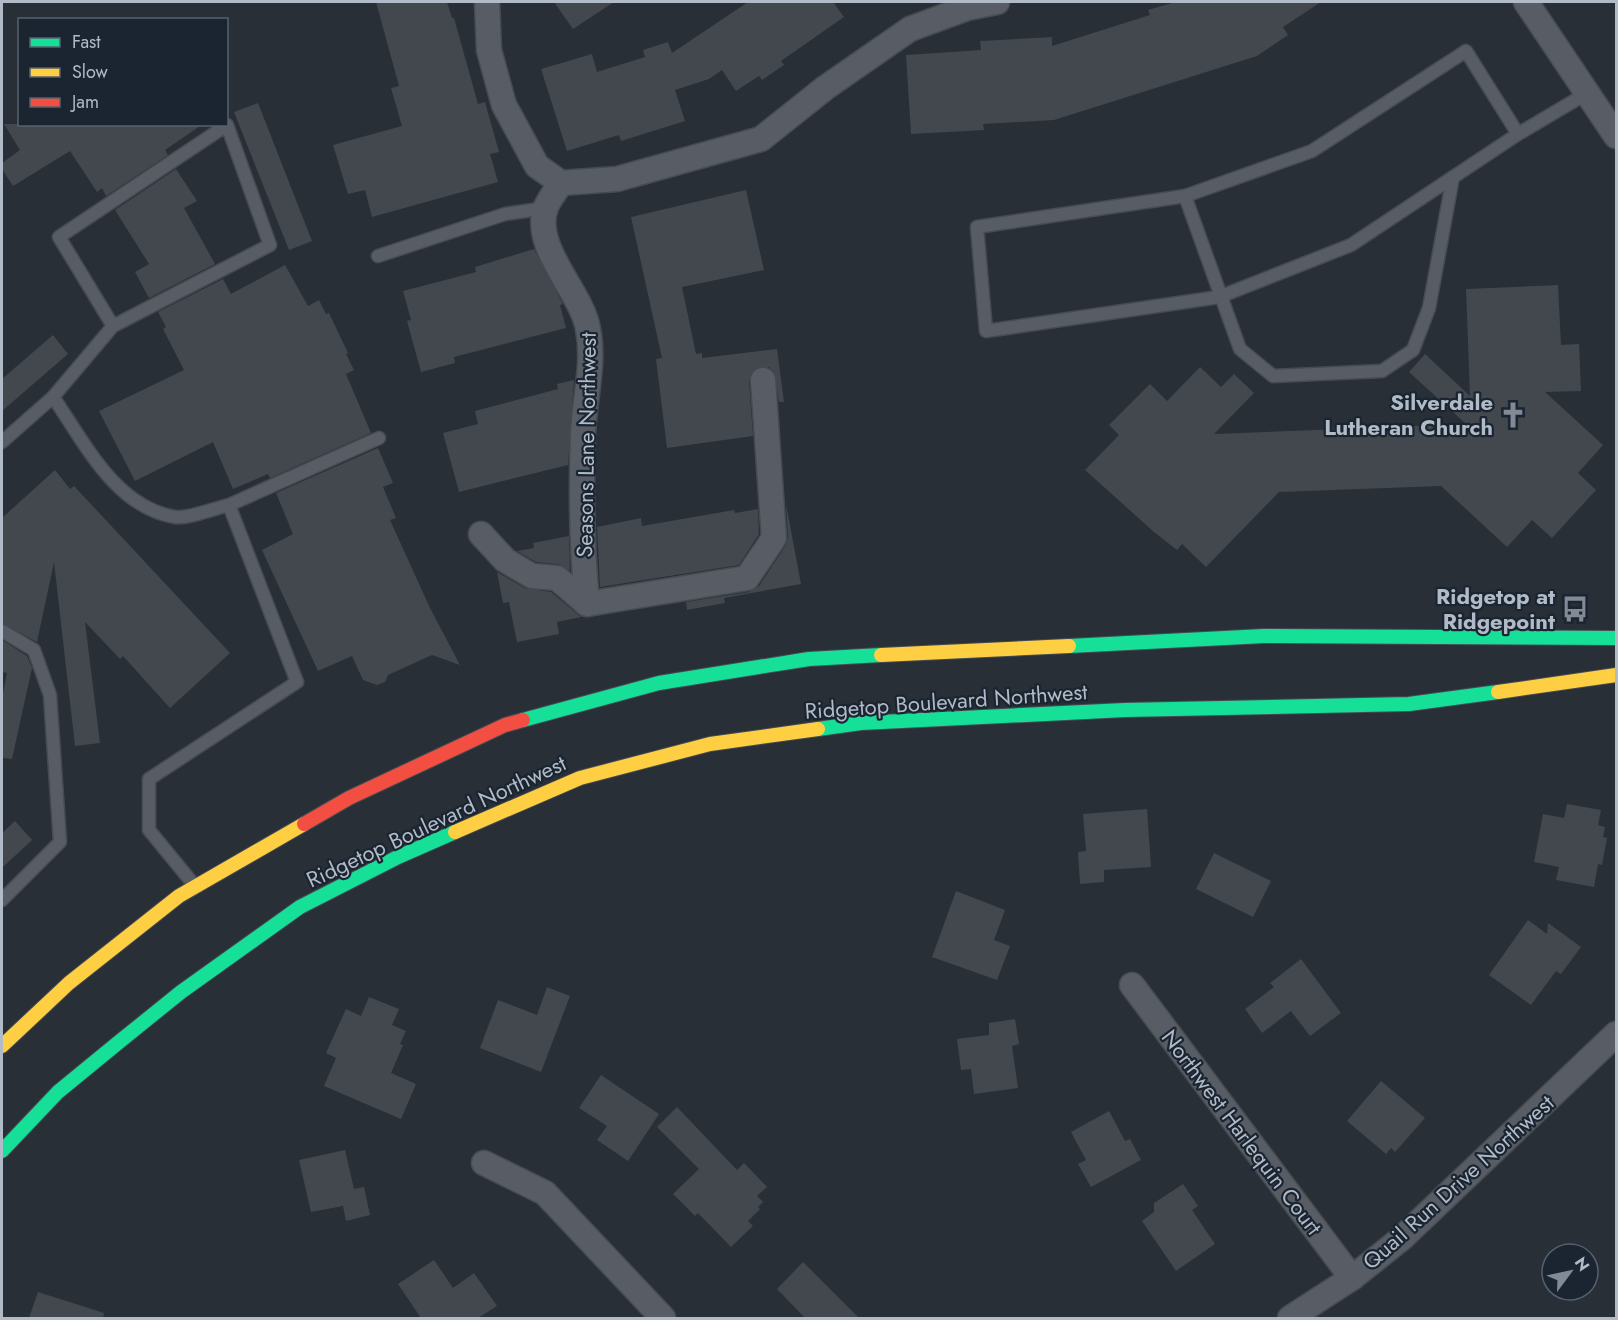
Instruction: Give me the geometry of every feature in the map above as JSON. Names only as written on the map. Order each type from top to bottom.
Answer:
[{"type":"main road","name":"Ridgetop Boulevard Northwest","points":[[2,1046],[69,983],[179,896],[350,798],[453,748],[505,726],[659,683],[809,660],[1264,636],[1617,638]]},
{"type":"main road","name":"Ridgetop Boulevard Northwest","points":[[2,1151],[58,1092],[119,1042],[182,992],[300,907],[398,856],[580,778],[710,744],[861,723],[1125,710],[1409,704],[1549,685],[1575,679],[1617,675]]},
{"type":"street","points":[[487,2],[489,50],[504,105],[537,166],[561,183],[617,179],[760,139],[825,88],[910,30],[967,8],[997,2]]},
{"type":"street","points":[[1526,2],[1617,136]]},
{"type":"street","points":[[546,208],[561,183]]},
{"type":"street","name":"Seasons Lane Northwest","points":[[546,208],[544,235],[570,290],[585,312],[589,332],[589,369],[583,434],[586,604]]},
{"type":"street","points":[[481,534],[505,560],[532,576],[557,578],[586,604],[747,578],[774,538],[764,380]]},
{"type":"street","name":"Northwest Harlequin Court","points":[[1132,985],[1352,1278]]},
{"type":"street","name":"Quail Run Drive Northwest","points":[[1290,1318],[1352,1278],[1402,1238],[1617,1034]]},
{"type":"street","points":[[484,1163],[545,1193],[663,1318]]},
{"type":"lane","points":[[1518,134],[1466,51],[1312,151],[1185,196],[977,227],[986,331],[1219,297],[1351,245],[1518,134],[1588,92]]},
{"type":"lane","points":[[112,326],[59,237],[226,126]]},
{"type":"lane","points":[[2,442],[53,398],[112,326],[270,245],[227,126]]},
{"type":"lane","points":[[1185,196],[1219,297],[1240,349],[1273,376],[1382,371],[1413,350],[1429,308],[1453,177]]},
{"type":"lane","points":[[378,256],[505,214],[546,208]]},
{"type":"lane","points":[[53,398],[105,473],[138,505],[177,517],[229,505],[379,438]]},
{"type":"lane","points":[[196,886],[149,830],[149,779],[297,682],[229,505]]},
{"type":"lane","points":[[2,630],[34,650],[50,694],[60,842],[2,900]]},
{"type":"building","points":[[376,2],[447,2],[452,18],[454,18],[478,104],[485,102],[499,152],[490,154],[498,182],[372,217],[365,190],[348,194],[333,145],[402,126],[391,88],[399,86]]},
{"type":"building","points":[[554,2],[614,2],[573,29]]},
{"type":"building","points":[[748,2],[833,2],[844,17],[781,61],[784,65],[762,80],[759,76],[736,91],[722,70],[709,79],[675,90],[685,121],[621,141],[619,135],[567,151],[541,69],[592,54],[597,72],[645,57],[643,50],[668,42],[672,53]]},
{"type":"building","points":[[1175,2],[1321,2],[1283,27],[1288,35],[1257,56],[1054,120],[983,124],[984,130],[911,134],[906,55],[981,50],[980,41],[1052,37],[1052,46],[1150,15],[1148,10]]},
{"type":"building","points":[[258,103],[312,241],[289,250],[234,112]]},
{"type":"building","points":[[4,124],[18,124],[18,126],[200,126],[165,150],[168,155],[106,196],[102,188],[97,192],[70,151],[13,186],[2,169],[2,163],[20,150]]},
{"type":"building","points":[[176,169],[197,201],[184,208],[215,264],[149,298],[135,272],[149,264],[115,210]]},
{"type":"building","points":[[746,190],[764,270],[682,287],[696,354],[702,353],[702,358],[777,349],[784,402],[779,402],[774,372],[769,367],[756,368],[749,381],[753,436],[667,448],[656,359],[662,358],[631,217]]},
{"type":"building","points":[[534,249],[563,304],[560,305],[566,328],[454,357],[455,363],[421,372],[407,321],[411,320],[403,291],[476,272],[475,267]]},
{"type":"building","points":[[285,265],[308,306],[319,300],[326,314],[329,313],[354,370],[346,374],[371,433],[270,478],[268,474],[233,489],[213,442],[135,481],[99,411],[184,370],[163,329],[166,327],[158,312],[223,279],[231,294]]},
{"type":"building","name":"Silverdale Lutheran Church","points":[[1558,285],[1561,345],[1579,344],[1581,391],[1545,392],[1603,445],[1578,473],[1596,490],[1552,538],[1532,520],[1507,547],[1441,486],[1279,492],[1206,567],[1182,544],[1177,550],[1154,532],[1085,470],[1119,435],[1109,425],[1150,384],[1167,401],[1200,367],[1221,387],[1234,374],[1254,393],[1214,434],[1466,424],[1409,372],[1425,354],[1470,396],[1466,289]]},
{"type":"building","points":[[53,335],[68,354],[2,411],[2,379]]},
{"type":"building","points":[[574,380],[568,465],[459,492],[443,433],[478,424],[475,411],[558,389],[557,384]]},
{"type":"building","points":[[378,448],[393,483],[383,487],[396,518],[390,520],[430,608],[460,665],[432,655],[388,675],[385,682],[377,685],[363,680],[352,656],[318,671],[262,550],[293,534],[276,493]]},
{"type":"building","points":[[55,470],[70,489],[74,486],[230,653],[170,708],[123,656],[120,659],[85,622],[100,743],[75,746],[54,562],[37,642],[2,623],[2,518]]},
{"type":"building","points":[[786,504],[801,584],[724,598],[725,603],[687,610],[686,602],[749,592],[759,586],[786,545],[788,537]]},
{"type":"building","points":[[758,509],[759,534],[739,565],[600,587],[597,527],[641,518],[642,526],[734,510],[735,513]]},
{"type":"building","points":[[569,536],[570,571],[558,564],[536,562],[517,551],[534,548],[533,543]]},
{"type":"building","points":[[497,572],[525,588],[551,592],[581,617],[557,622],[559,634],[517,642],[509,602],[503,603]]},
{"type":"building","points":[[2,640],[27,656],[32,668],[12,759],[2,758],[2,698],[7,673],[2,672]]},
{"type":"building","points":[[1567,804],[1601,810],[1598,825],[1605,827],[1603,837],[1607,838],[1602,865],[1598,864],[1594,887],[1556,880],[1559,867],[1534,862],[1543,814],[1564,818]]},
{"type":"building","points":[[1147,809],[1151,867],[1104,870],[1104,882],[1080,884],[1078,852],[1086,851],[1083,814]]},
{"type":"building","points":[[15,821],[32,840],[2,868],[2,833]]},
{"type":"building","points":[[1214,853],[1271,881],[1253,917],[1196,889]]},
{"type":"building","points":[[956,891],[1005,910],[994,940],[1010,946],[997,980],[932,957]]},
{"type":"building","points":[[1528,920],[1547,934],[1548,923],[1581,947],[1561,974],[1556,971],[1531,1005],[1489,975]]},
{"type":"building","points":[[1301,959],[1341,1013],[1310,1036],[1291,1011],[1262,1033],[1245,1009],[1274,987],[1270,983]]},
{"type":"building","points":[[547,987],[570,996],[541,1072],[480,1048],[498,1000],[537,1015]]},
{"type":"building","points":[[369,997],[399,1009],[392,1025],[406,1031],[400,1044],[403,1045],[391,1073],[416,1084],[401,1119],[324,1086],[336,1058],[326,1053],[346,1009],[361,1016]]},
{"type":"building","points":[[1015,1019],[1019,1044],[1012,1046],[1018,1088],[974,1094],[971,1069],[961,1070],[957,1039],[989,1035],[989,1023]]},
{"type":"building","points":[[601,1075],[659,1114],[628,1161],[597,1140],[607,1126],[579,1108]]},
{"type":"building","points":[[1381,1081],[1425,1118],[1395,1152],[1391,1148],[1386,1154],[1347,1121]]},
{"type":"building","points":[[677,1107],[737,1170],[744,1163],[767,1187],[757,1196],[763,1202],[758,1207],[760,1209],[748,1221],[753,1226],[731,1247],[698,1213],[695,1216],[673,1194],[699,1169],[657,1127]]},
{"type":"building","points":[[1109,1111],[1125,1141],[1130,1139],[1141,1160],[1091,1187],[1078,1164],[1086,1160],[1071,1132]]},
{"type":"building","points":[[345,1150],[354,1189],[364,1187],[370,1215],[346,1221],[343,1206],[311,1212],[299,1160]]},
{"type":"building","points":[[1183,1184],[1198,1206],[1192,1210],[1215,1244],[1176,1271],[1142,1221],[1154,1212],[1154,1203]]},
{"type":"building","points":[[434,1260],[453,1288],[474,1273],[497,1306],[478,1318],[421,1318],[398,1284]]},
{"type":"building","points":[[803,1262],[859,1318],[805,1318],[777,1289]]},
{"type":"building","points":[[38,1292],[104,1313],[103,1318],[29,1318]]},
{"type":"traffic: fast","points":[[1069,646],[1264,636],[1616,638]]},
{"type":"traffic: fast","points":[[523,720],[659,683],[809,659],[881,655]]},
{"type":"traffic: fast","points":[[818,729],[861,723],[1125,710],[1409,704],[1498,692]]},
{"type":"traffic: fast","points":[[2,1151],[58,1092],[119,1042],[181,992],[300,907],[398,857],[455,832]]},
{"type":"traffic: slow","points":[[881,655],[1069,646]]},
{"type":"traffic: slow","points":[[1498,692],[1616,675]]},
{"type":"traffic: slow","points":[[455,832],[580,778],[710,744],[818,729]]},
{"type":"traffic: slow","points":[[2,1046],[69,983],[179,896],[304,824]]},
{"type":"traffic: jam","points":[[304,824],[349,798],[505,725],[523,720]]},
{"type":"place","name":"Silverdale Lutheran Church","points":[[1513,415]]},
{"type":"place","name":"Ridgetop at Ridgepoint","points":[[1575,609]]}]
